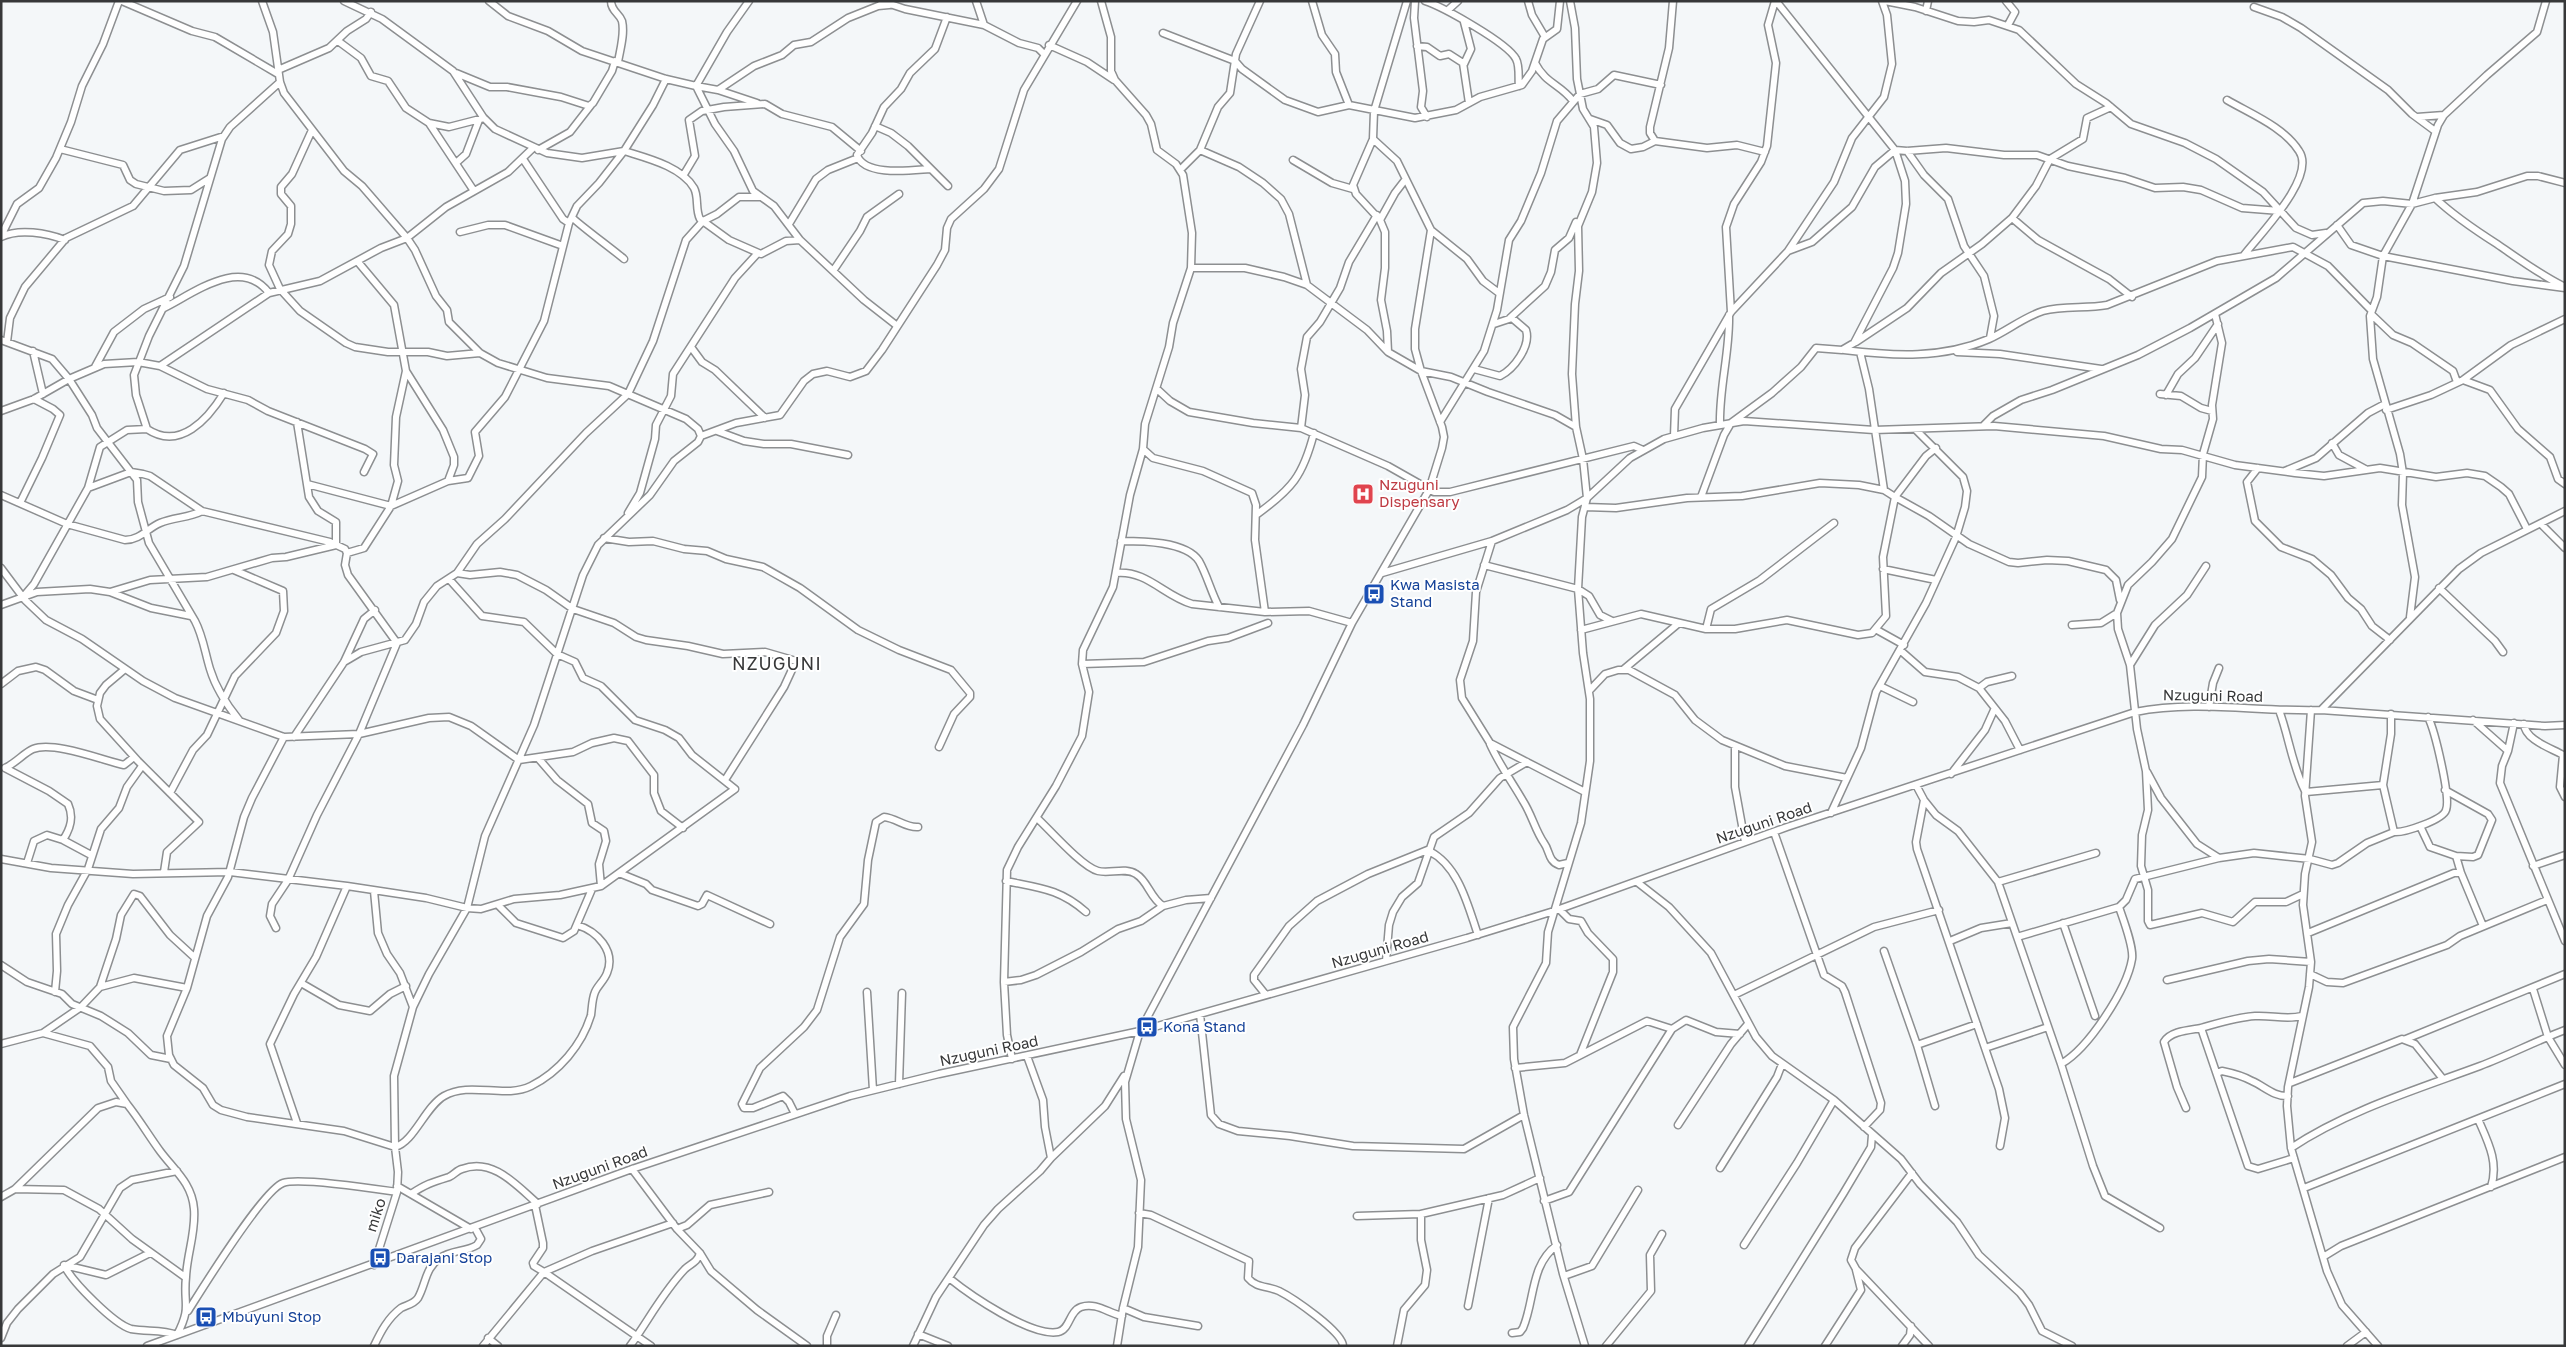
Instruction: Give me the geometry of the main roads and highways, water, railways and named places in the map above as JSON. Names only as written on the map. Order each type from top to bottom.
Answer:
[{"type":"place","name":"Nzuguni Dispensary","points":[[1363,494]]},
{"type":"place","name":"Kwa Masista Stand","points":[[1374,594]]},
{"type":"place","name":"Kona Stand","points":[[1147,1027]]},
{"type":"place","name":"Darajani Stop","points":[[380,1258]]},
{"type":"place","name":"Mbuyuni Stop","points":[[206,1317]]},
{"type":"district","name":"NZUGUNI","points":[[777,664]]}]
